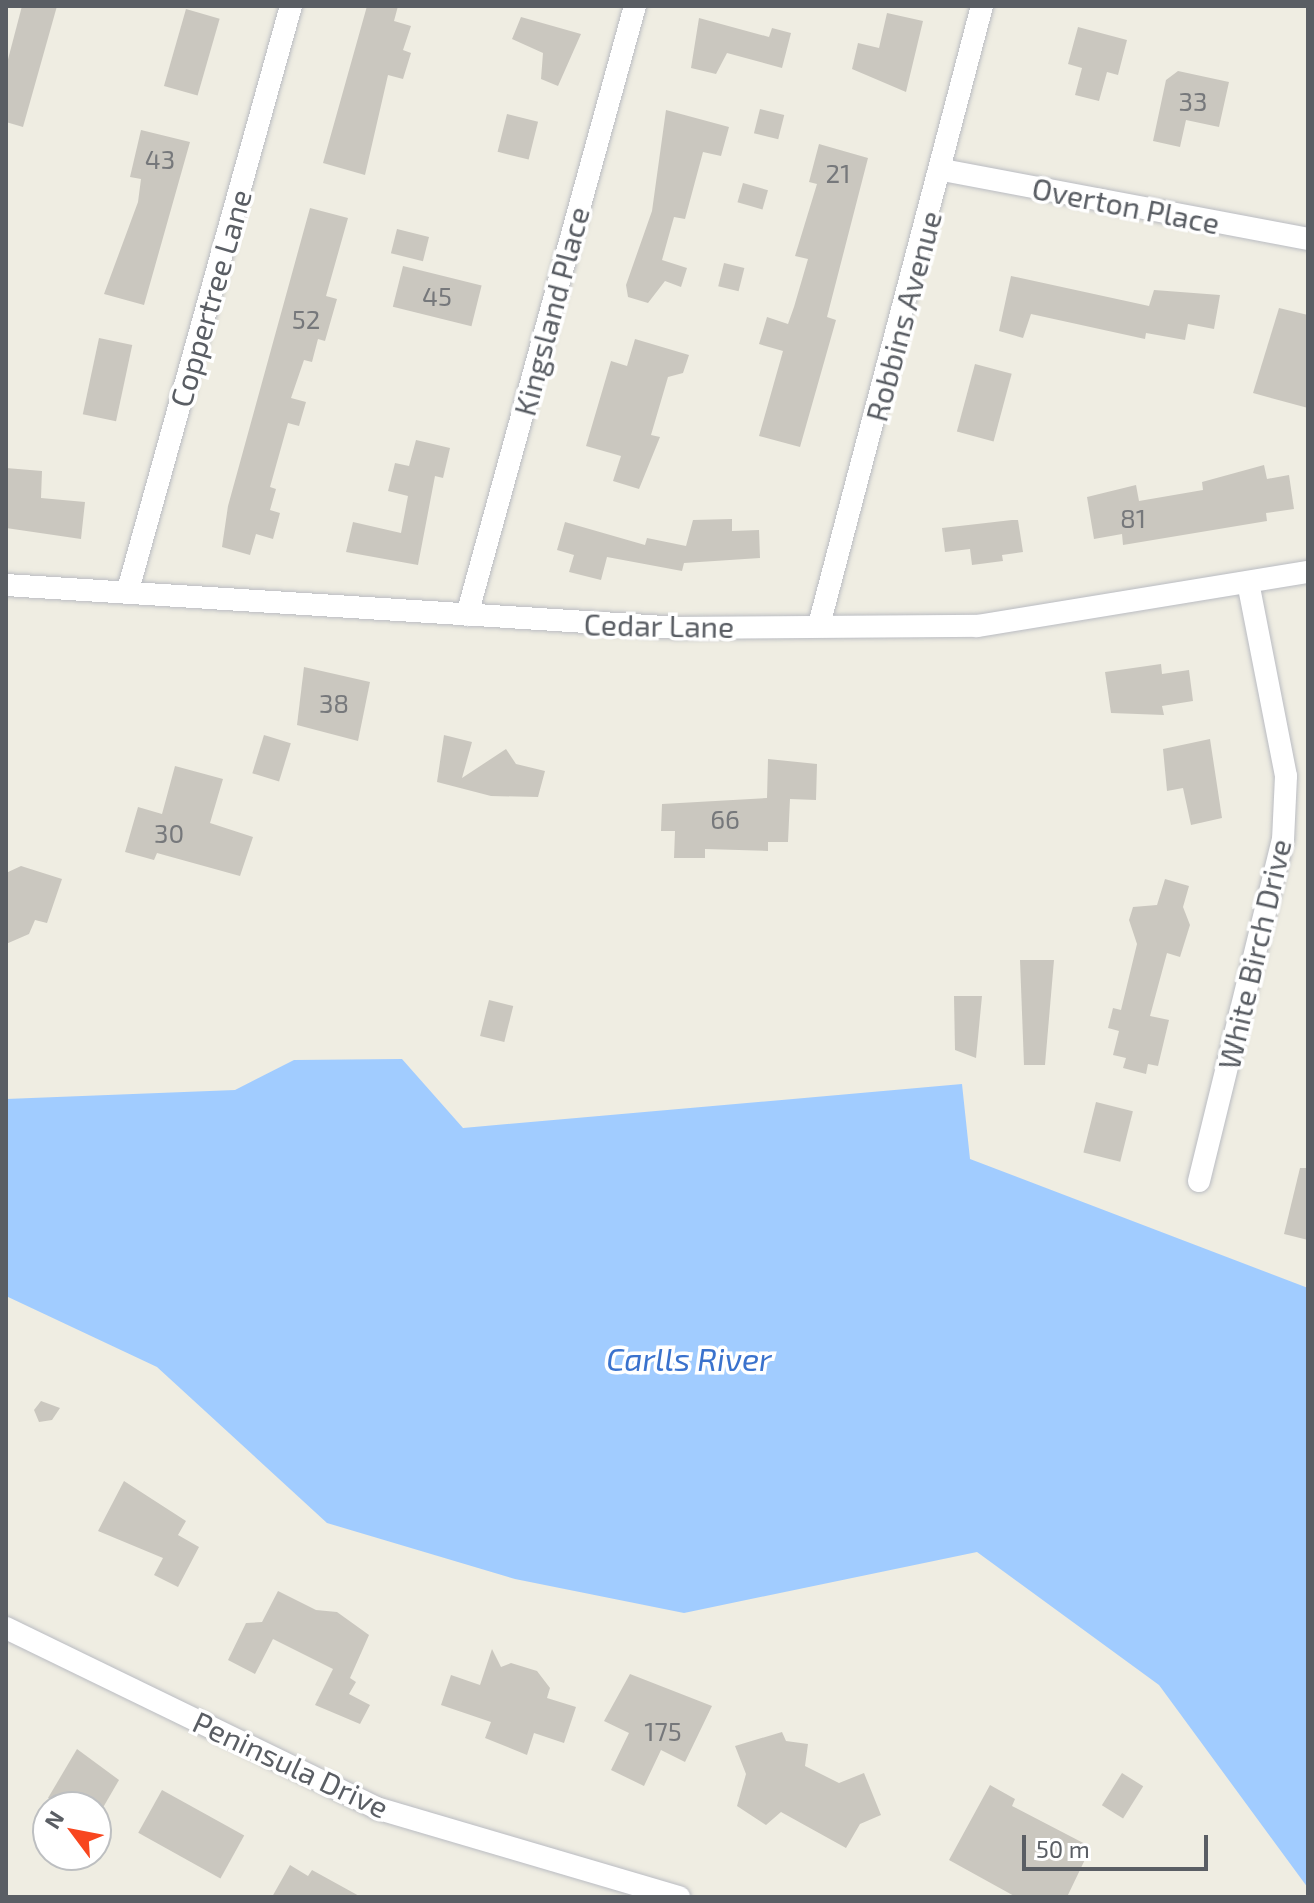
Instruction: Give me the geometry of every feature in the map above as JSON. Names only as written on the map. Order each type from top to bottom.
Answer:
[{"type":"street","name":"Coppertree Lane","points":[[128,590],[291,6]]},
{"type":"street","name":"Kingsland Place","points":[[467,615],[635,6]]},
{"type":"street","name":"Robbins Avenue","points":[[819,625],[943,170],[982,6]]},
{"type":"street","name":"Overton Place","points":[[943,170],[1308,239]]},
{"type":"street","name":"Cedar Lane","points":[[6,585],[128,590],[680,628],[977,626],[1308,572]]},
{"type":"street","name":"White Birch Drive","points":[[1199,1181],[1283,840],[1286,776],[1248,583]]},
{"type":"street","name":"Peninsula Drive","points":[[6,1628],[376,1808],[679,1897]]},
{"type":"water","name":"Carlls River","points":[[402,1059],[463,1128],[962,1084],[970,1159],[1308,1288],[1308,1888],[1159,1685],[977,1552],[684,1613],[515,1579],[327,1523],[157,1367],[6,1296],[6,1099],[235,1090],[294,1060]]},
{"type":"building","points":[[22,6],[57,6],[23,127],[6,122],[6,67]]},
{"type":"building","points":[[367,6],[398,6],[394,21],[411,26],[403,50],[411,53],[403,79],[388,75],[365,175],[323,163]]},
{"type":"building","points":[[186,9],[220,19],[198,96],[164,86]]},
{"type":"building","points":[[887,13],[923,21],[906,92],[852,69],[858,43],[879,48]]},
{"type":"building","points":[[521,17],[581,34],[558,86],[541,79],[543,53],[512,39]]},
{"type":"building","points":[[699,18],[769,37],[772,28],[791,33],[782,68],[727,53],[716,74],[691,68]]},
{"type":"building","points":[[1078,27],[1127,40],[1118,75],[1107,72],[1099,101],[1075,95],[1082,68],[1068,64]]},
{"type":"building","points":[[1178,71],[1229,82],[1219,127],[1186,120],[1180,147],[1153,141],[1166,80]]},
{"type":"building","points":[[760,109],[784,115],[778,139],[754,133]]},
{"type":"building","points":[[666,110],[729,127],[721,156],[703,152],[685,219],[674,217],[662,260],[687,268],[681,287],[665,281],[648,303],[628,297],[626,285],[652,211]]},
{"type":"building","points":[[507,114],[538,122],[529,160],[498,152]]},
{"type":"building","points":[[141,130],[190,142],[144,305],[104,294],[138,202],[141,179],[130,177]]},
{"type":"building","points":[[819,144],[868,158],[827,317],[836,320],[800,447],[759,436],[783,351],[759,344],[767,317],[788,324],[794,307],[808,259],[795,256],[817,184],[809,182]]},
{"type":"building","points":[[743,183],[768,190],[762,209],[737,202]]},
{"type":"building","points":[[310,208],[348,218],[326,296],[337,299],[325,341],[318,339],[312,362],[304,360],[291,398],[306,402],[299,426],[288,423],[270,487],[276,489],[270,510],[280,513],[273,539],[256,534],[250,555],[222,547],[228,506]]},
{"type":"building","points":[[397,229],[429,237],[423,261],[391,253]]},
{"type":"building","points":[[724,263],[744,268],[739,291],[718,286]]},
{"type":"building","points":[[403,266],[482,286],[471,326],[393,307]]},
{"type":"building","points":[[1011,276],[1149,306],[1154,290],[1220,295],[1214,329],[1188,324],[1185,340],[1146,333],[1145,339],[1031,314],[1023,338],[999,331]]},
{"type":"building","points":[[1279,308],[1308,315],[1308,408],[1253,393]]},
{"type":"building","points":[[99,338],[132,345],[116,421],[83,414]]},
{"type":"building","points":[[635,339],[689,355],[683,373],[668,377],[651,435],[660,437],[639,489],[613,481],[621,456],[586,446],[611,361],[627,366]]},
{"type":"building","points":[[975,364],[1012,374],[994,441],[957,432]]},
{"type":"building","points":[[416,440],[450,448],[443,478],[435,476],[418,565],[346,552],[353,522],[401,533],[408,496],[388,491],[395,463],[409,466]]},
{"type":"building","points":[[1264,465],[1267,479],[1289,475],[1294,509],[1266,513],[1267,521],[1123,545],[1122,534],[1094,539],[1087,497],[1136,485],[1139,501],[1203,490],[1202,482]]},
{"type":"building","points":[[6,468],[42,471],[41,498],[85,502],[81,539],[6,528]]},
{"type":"building","points":[[732,519],[732,531],[759,530],[760,558],[684,563],[682,571],[607,557],[601,580],[569,572],[574,555],[557,550],[565,522],[645,545],[647,538],[686,546],[693,520]]},
{"type":"building","points":[[1018,520],[1023,552],[1002,555],[1003,561],[972,565],[970,549],[945,552],[942,528]]},
{"type":"building","points":[[1161,664],[1162,674],[1189,670],[1193,701],[1162,706],[1164,715],[1111,713],[1105,672]]},
{"type":"building","points":[[304,667],[370,682],[358,741],[297,725]]},
{"type":"building","points":[[264,735],[291,743],[279,781],[252,773]]},
{"type":"building","points":[[444,735],[472,742],[462,778],[506,749],[516,764],[545,771],[538,797],[491,796],[437,782]]},
{"type":"building","points":[[1210,739],[1222,818],[1191,825],[1183,788],[1167,791],[1163,749]]},
{"type":"building","points":[[768,759],[817,764],[816,800],[790,799],[788,842],[768,842],[768,851],[705,849],[705,858],[674,858],[675,831],[661,831],[662,804],[767,798]]},
{"type":"building","points":[[175,766],[223,779],[210,823],[253,837],[240,876],[157,853],[154,860],[125,852],[138,807],[162,814]]},
{"type":"building","points":[[21,866],[62,879],[47,923],[35,920],[29,934],[6,944],[6,873]]},
{"type":"building","points":[[1165,879],[1189,886],[1183,907],[1190,925],[1180,957],[1167,953],[1150,1016],[1169,1020],[1158,1066],[1148,1064],[1146,1074],[1123,1068],[1126,1058],[1113,1055],[1119,1031],[1108,1028],[1113,1008],[1121,1010],[1137,944],[1129,920],[1133,907],[1157,905]]},
{"type":"building","points":[[1020,960],[1054,960],[1045,1065],[1024,1065]]},
{"type":"building","points":[[954,996],[982,996],[976,1058],[955,1050]]},
{"type":"building","points":[[489,1000],[513,1006],[504,1042],[480,1036]]},
{"type":"building","points":[[1096,1102],[1133,1111],[1120,1162],[1083,1152]]},
{"type":"building","points":[[1300,1168],[1308,1168],[1308,1240],[1284,1234]]},
{"type":"building","points":[[41,1401],[60,1408],[52,1420],[39,1422],[34,1410]]},
{"type":"building","points":[[124,1481],[186,1521],[178,1535],[199,1547],[178,1587],[154,1575],[163,1558],[98,1531]]},
{"type":"building","points":[[278,1591],[316,1610],[337,1612],[369,1635],[350,1678],[356,1682],[349,1694],[370,1705],[360,1724],[315,1705],[333,1669],[273,1639],[255,1674],[228,1660],[246,1623],[262,1622]]},
{"type":"building","points":[[492,1649],[501,1667],[511,1663],[537,1671],[550,1688],[547,1698],[576,1707],[564,1743],[534,1733],[527,1755],[485,1738],[491,1722],[441,1705],[451,1675],[480,1685]]},
{"type":"building","points":[[630,1674],[712,1706],[685,1762],[661,1750],[644,1786],[611,1770],[629,1733],[604,1721]]},
{"type":"building","points":[[782,1732],[786,1741],[808,1744],[805,1766],[839,1783],[864,1773],[881,1815],[860,1824],[846,1848],[781,1812],[766,1825],[737,1806],[746,1774],[735,1746]]},
{"type":"building","points":[[77,1749],[119,1780],[112,1792],[52,1791]]},
{"type":"building","points":[[1122,1773],[1143,1786],[1123,1818],[1102,1805]]},
{"type":"building","points":[[990,1785],[1015,1799],[1012,1806],[1091,1847],[1067,1897],[1016,1897],[949,1860]]},
{"type":"building","points":[[162,1790],[244,1836],[220,1878],[138,1833]]},
{"type":"building","points":[[290,1865],[308,1876],[312,1870],[361,1897],[272,1897]]}]
